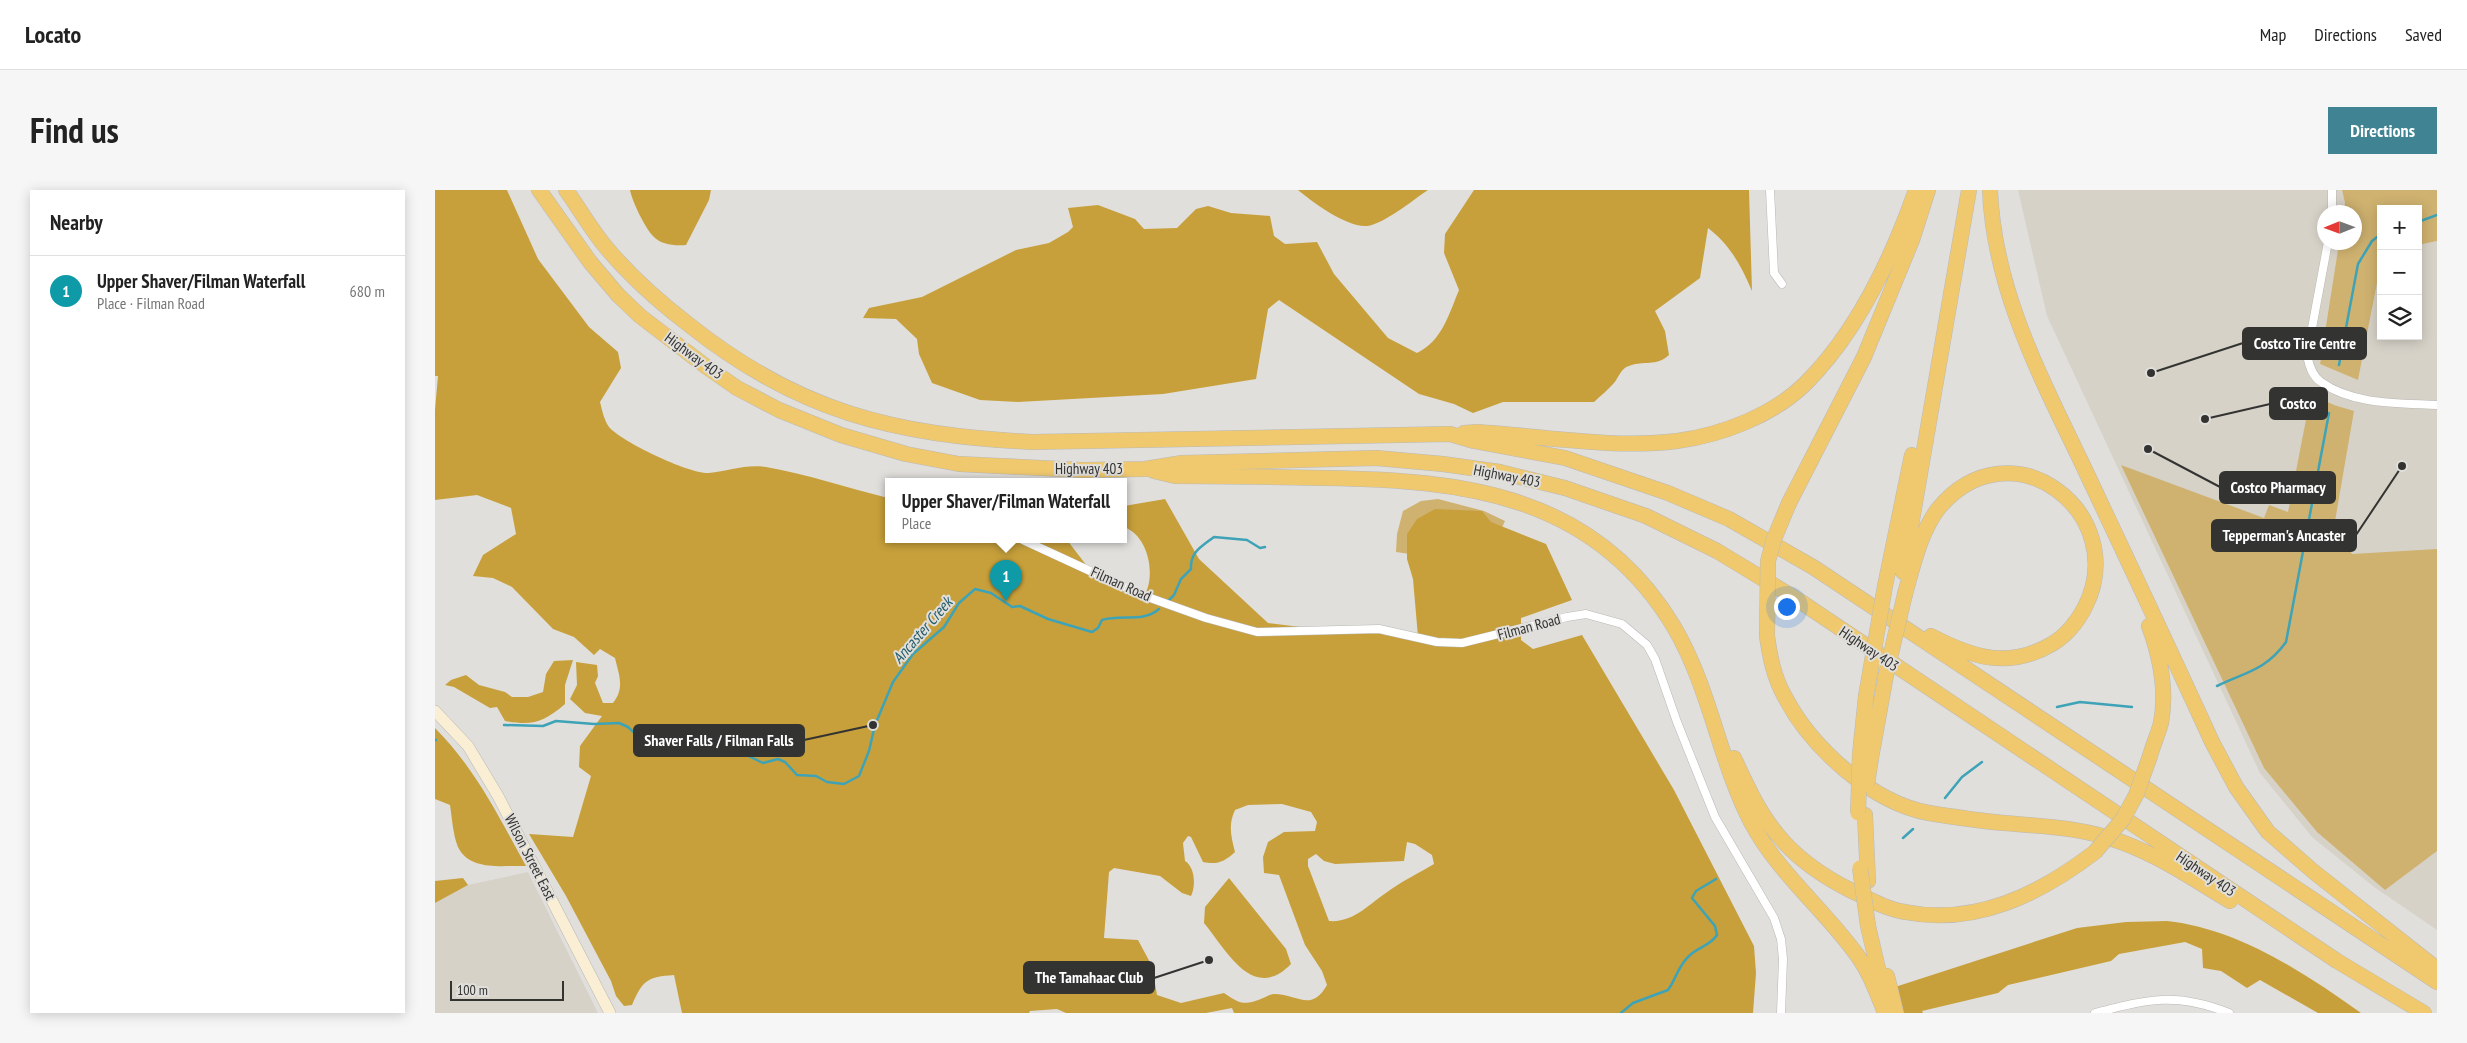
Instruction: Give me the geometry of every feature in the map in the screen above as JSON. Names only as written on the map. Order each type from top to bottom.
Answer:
[{"type":"highway","name":"Highway 403","points":[[539,190],[590,262],[618,295],[641,316],[737,388],[779,410],[841,435],[906,454],[959,464],[1082,470],[1145,469],[1182,464],[1376,458],[1443,464],[1501,472],[1565,488],[1646,516],[1717,551],[1798,600],[2337,961],[2425,1013]]},
{"type":"highway","name":"Highway 403","points":[[566,190],[605,246],[658,300],[710,342],[748,368],[790,390],[852,415],[917,431],[974,439],[1032,442],[1450,434],[1474,441],[1565,458],[1686,500],[1738,524],[1813,568],[2437,982]]},
{"type":"highway","points":[[1450,434],[1477,432],[1618,442],[1675,441],[1720,432],[1759,415],[1805,384],[1850,328],[1885,265],[1916,190]]},
{"type":"highway","points":[[1928,190],[1912,240],[1864,357],[1789,503],[1774,539],[1768,561],[1767,636],[1772,664],[1785,697],[1813,739],[1852,777],[1894,800],[1926,812],[2005,823],[2042,825],[2109,837],[2146,852],[2178,869],[2311,952],[2337,961]]},
{"type":"highway","points":[[1865,756],[1881,704],[1886,675],[1893,652],[1896,591],[1917,429],[1959,190]]},
{"type":"highway","points":[[1889,1013],[1860,868],[1866,696],[1896,591],[1969,190]]},
{"type":"highway","points":[[1989,190],[1999,261],[2027,348],[2212,742],[2236,787],[2268,832],[2314,872],[2437,969]]},
{"type":"highway","points":[[1145,469],[1175,476],[1392,480],[1464,488],[1533,506],[1561,519],[1595,540],[1651,594],[1675,629],[1699,680],[1735,789],[1752,824],[1788,875],[1857,955],[1872,980],[1885,1013]]},
{"type":"highway","points":[[1886,616],[1907,624],[1958,650],[1978,657],[2008,659],[2039,652],[2059,640],[2079,618],[2090,596],[2095,570],[2093,541],[2085,522],[2071,502],[2041,480],[2025,474],[2002,473],[1983,476],[1960,488],[1938,510],[1896,591]]},
{"type":"highway","points":[[1709,708],[1763,816],[1777,835],[1797,855],[1821,874],[1885,906],[1929,916],[1974,912],[1993,908],[2044,888],[2095,852],[2123,819],[2137,795],[2161,722],[2163,687],[2155,642],[2133,572]]},
{"type":"highway","points":[[1861,814],[1872,927],[1896,1013]]},
{"type":"main road","name":"Wilson Street East","points":[[435,711],[468,746],[499,796],[610,1013]]},
{"type":"street","points":[[1770,190],[1774,273],[1783,284]]},
{"type":"street","points":[[2332,190],[2332,205]]},
{"type":"street","points":[[2327,250],[2307,356],[2310,369],[2314,375],[2320,382],[2332,388],[2364,399],[2437,405]]},
{"type":"street","name":"Filman Road","points":[[1029,543],[1142,595],[1206,618],[1257,632],[1379,629],[1437,642],[1461,643],[1578,615],[1599,617],[1622,624],[1647,645],[1655,659],[1715,817],[1774,918],[1781,939],[1783,959],[1781,1013]]},
{"type":"street","points":[[2095,1013],[2135,1002],[2169,999],[2203,1003],[2229,1013]]},
{"type":"shaded area","points":[[435,190],[507,190],[538,259],[589,327],[618,352],[621,368],[600,402],[604,418],[609,427],[627,441],[656,456],[699,472],[709,473],[759,466],[812,477],[885,497],[885,543],[1069,543],[1090,570],[1143,598],[1147,589],[1150,569],[1145,548],[1133,532],[1127,529],[1127,505],[1165,499],[1199,559],[1268,623],[1333,631],[1381,627],[1418,637],[1413,579],[1407,559],[1407,534],[1417,519],[1435,509],[1482,511],[1491,522],[1546,544],[1572,600],[1521,618],[1521,640],[1533,649],[1582,635],[1674,790],[1754,946],[1756,973],[1753,1013],[1234,1013],[1232,1008],[1206,1013],[1066,1013],[1057,1009],[1030,1011],[1029,1013],[682,1013],[674,975],[658,977],[647,981],[639,990],[632,1005],[624,1006],[616,996],[611,981],[566,896],[529,834],[573,837],[591,776],[579,767],[580,746],[602,716],[585,713],[570,699],[577,685],[576,662],[597,665],[598,676],[595,683],[603,703],[613,703],[620,687],[615,658],[600,649],[594,655],[574,637],[553,629],[512,587],[493,578],[473,576],[483,555],[516,534],[511,508],[477,495],[435,500],[435,410],[438,376],[435,376]],"holes":[[[1282,804],[1311,812],[1317,822],[1315,831],[1284,832],[1268,842],[1263,857],[1264,873],[1279,875],[1305,945],[1322,971],[1327,985],[1315,998],[1303,1000],[1271,994],[1257,1001],[1242,1003],[1224,993],[1181,1003],[1157,995],[1152,966],[1138,940],[1104,938],[1109,872],[1114,868],[1160,876],[1182,893],[1191,896],[1194,887],[1194,877],[1191,868],[1185,861],[1183,843],[1188,836],[1191,837],[1203,862],[1220,862],[1235,852],[1231,836],[1231,826],[1235,810],[1248,805]],[[1407,842],[1415,844],[1432,855],[1434,864],[1395,886],[1354,915],[1338,921],[1329,921],[1308,866],[1308,859],[1316,854],[1324,861],[1335,864],[1404,861]]]},
{"type":"shaded area","points":[[630,190],[711,190],[709,200],[686,245],[677,245],[664,243],[653,236],[639,214]]},
{"type":"shaded area","points":[[1298,190],[1428,190],[1382,221],[1367,226],[1359,226],[1341,219]]},
{"type":"shaded area","points":[[1474,190],[1749,190],[1752,291],[1734,256],[1723,241],[1708,228],[1700,278],[1655,311],[1665,331],[1669,355],[1664,359],[1626,367],[1612,386],[1594,402],[1503,402],[1473,413],[1454,404],[1419,394],[1279,300],[1268,309],[1256,379],[1163,394],[1018,402],[980,400],[932,383],[919,354],[917,339],[896,319],[863,318],[869,308],[922,297],[1016,250],[1049,243],[1073,227],[1068,208],[1098,205],[1135,219],[1144,229],[1177,228],[1196,209],[1208,206],[1231,213],[1270,216],[1274,236],[1285,244],[1317,242],[1334,274],[1388,338],[1417,353],[1426,348],[1439,334],[1459,290],[1444,253],[1445,234]]},
{"type":"shaded area","points":[[2018,190],[2342,190],[2345,205],[2317,205],[2317,250],[2338,250],[2320,364],[2358,379],[2377,283],[2377,340],[2422,340],[2422,244],[2437,241],[2437,930],[2374,887],[2312,837],[2260,773],[2047,316]]},
{"type":"shaded area","points":[[2342,190],[2437,190],[2437,241],[2422,244],[2422,205],[2377,205],[2377,283],[2358,380],[2320,364],[2338,250],[2362,250],[2362,205],[2345,205]]},
{"type":"shaded area","points":[[2311,394],[2334,405],[2354,411],[2334,527],[2352,554],[2437,549],[2437,851],[2385,890],[2317,832],[2264,768],[2121,465],[2264,518],[2269,505],[2288,512]]},
{"type":"shaded area","points":[[1438,499],[1484,511],[1505,521],[1500,532],[1423,556],[1396,552],[1397,534],[1403,511],[1421,501]]},
{"type":"shaded area","points":[[573,660],[565,685],[565,704],[544,719],[531,723],[505,721],[497,707],[490,708],[454,687],[445,685],[451,680],[466,675],[479,685],[505,692],[512,697],[528,697],[543,692],[546,674],[554,661]]},
{"type":"shaded area","points":[[435,728],[474,776],[496,811],[526,866],[488,866],[479,864],[463,855],[458,847],[454,832],[450,805],[435,799]]},
{"type":"shaded area","points":[[528,872],[598,1013],[435,1013],[435,903],[468,885]]},
{"type":"shaded area","points":[[463,878],[468,885],[435,903],[435,881]]},
{"type":"shaded area","points":[[1229,878],[1286,949],[1291,964],[1277,975],[1265,978],[1253,976],[1242,969],[1204,923],[1205,907]]},
{"type":"shaded area","points":[[2167,921],[2220,933],[2245,943],[2293,968],[2361,1013],[2318,1013],[2260,980],[2247,988],[2221,971],[2203,968],[2202,949],[2185,942],[2119,954],[2111,961],[2008,985],[1998,993],[1922,1011],[1923,1013],[1901,1013],[1895,987],[2077,928],[2126,922]]},
{"type":"waterway","points":[[2422,221],[2437,215]]},
{"type":"waterway","points":[[2339,365],[2358,264],[2372,241],[2377,237]]},
{"type":"waterway","points":[[2217,686],[2263,665],[2286,642],[2329,413]]},
{"type":"waterway","name":"Ancaster Creek","points":[[1169,600],[1174,595],[1181,579],[1191,569],[1194,554],[1214,537],[1247,540],[1260,548],[1265,547]]},
{"type":"waterway","name":"Ancaster Creek","points":[[504,725],[543,726],[556,721],[594,724],[619,723],[628,727],[644,742],[672,743],[688,737],[711,741],[724,744],[763,763],[778,759],[785,762],[797,775],[816,776],[827,782],[844,784],[859,776],[869,751],[875,725],[893,682],[913,654],[944,627],[959,603],[975,589],[991,593],[1012,607],[1020,606],[1048,619],[1092,632],[1098,628],[1102,620],[1146,616],[1159,609]]},
{"type":"waterway","points":[[2057,707],[2080,702],[2132,707]]},
{"type":"waterway","points":[[1945,798],[1962,777],[1982,762]]},
{"type":"waterway","points":[[1903,838],[1913,829]]},
{"type":"waterway","points":[[1621,1013],[1633,1003],[1668,990],[1685,960],[1711,942],[1717,935],[1715,926],[1692,898],[1696,891],[1716,879]]},
{"type":"place","name":"Costco Tire Centre","points":[[2151,373]]},
{"type":"place","name":"Costco","points":[[2205,419]]},
{"type":"place","name":"Costco Pharmacy","points":[[2148,449]]},
{"type":"place","name":"Tepperman's Ancaster","points":[[2402,466]]},
{"type":"place","name":"Upper Shaver/Filman Waterfall","points":[[1006,601]]},
{"type":"place","name":"Shaver Falls / Filman Falls","points":[[873,725]]},
{"type":"place","name":"The Tamahaac Club","points":[[1209,960]]}]
